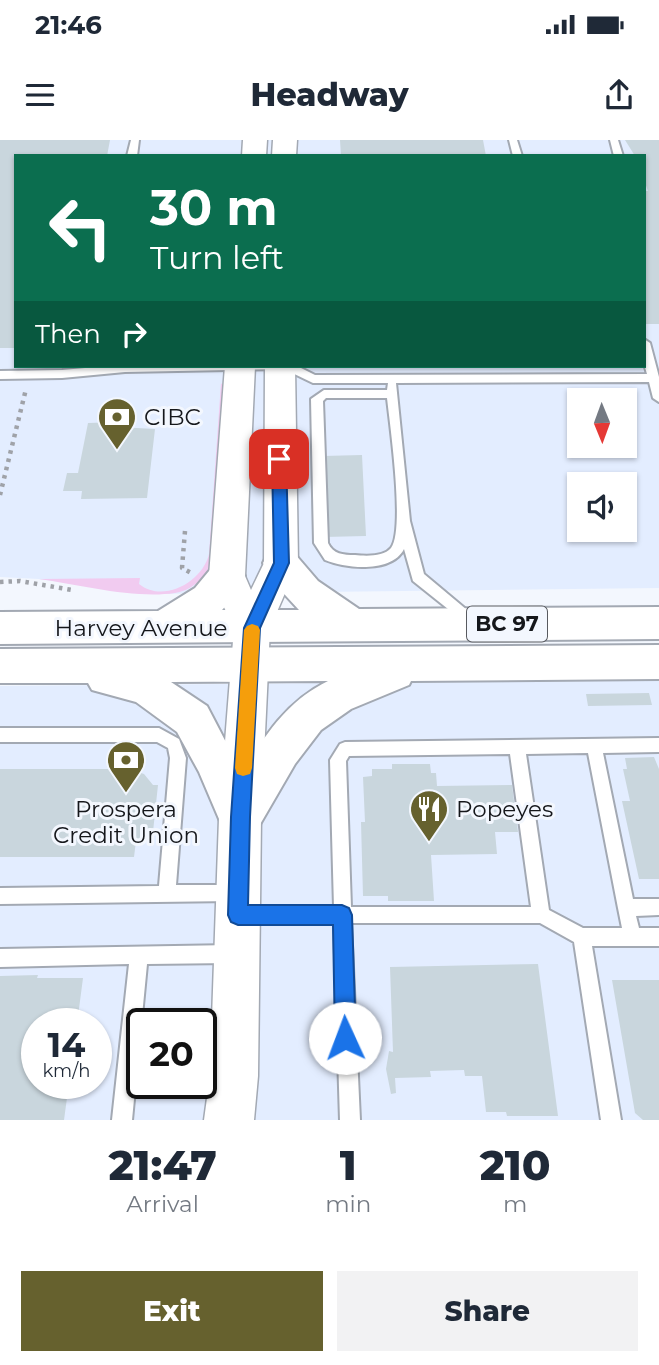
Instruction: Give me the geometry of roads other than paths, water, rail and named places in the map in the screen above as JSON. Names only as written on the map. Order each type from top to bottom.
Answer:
[{"type":"highway","points":[[281,563],[291,581],[302,592],[356,627]]},
{"type":"highway","points":[[164,626],[207,601],[221,588],[214,578]]},
{"type":"highway","name":"Harvey Avenue","points":[[0,666],[46,666],[251,647],[356,627],[659,623]]},
{"type":"highway","name":"Harvey Avenue","points":[[0,628],[164,626],[251,647],[423,664],[659,662]]},
{"type":"highway","points":[[240,817],[274,761],[307,717],[358,685],[423,664]]},
{"type":"highway","points":[[46,666],[146,687],[192,719],[216,762],[240,817]]},
{"type":"main road","points":[[240,368],[214,578],[251,647]]},
{"type":"main road","points":[[229,1120],[234,1076],[240,817],[251,647],[281,563],[278,407],[280,368]]},
{"type":"lane","points":[[646,350],[659,398]]},
{"type":"lane","points":[[0,375],[62,374],[102,368]]},
{"type":"lane","points":[[292,368],[313,379],[391,377],[410,372],[654,378]]},
{"type":"lane","points":[[391,377],[404,521],[418,577],[475,624]]},
{"type":"lane","points":[[278,407],[286,397],[313,379]]},
{"type":"lane","points":[[393,394],[324,394],[317,398],[321,543],[328,556],[337,560],[383,560],[393,556],[397,550],[404,521]]},
{"type":"lane","points":[[3,733],[159,734],[174,744],[178,758],[167,894]]},
{"type":"lane","points":[[350,1120],[338,760],[345,749],[659,745]]},
{"type":"lane","points":[[594,746],[632,937]]},
{"type":"lane","points":[[517,747],[541,915]]},
{"type":"lane","points":[[0,896],[167,894],[238,920]]},
{"type":"lane","points":[[626,908],[659,907]]},
{"type":"lane","points":[[0,958],[139,956],[238,920],[342,915],[541,915],[582,937],[659,937]]},
{"type":"lane","points":[[582,937],[611,1120]]},
{"type":"lane","points":[[122,1120],[139,956]]},
{"type":"place","name":"CIBC","points":[[117,451]]},
{"type":"place","name":"Prospera Credit Union","points":[[126,794]]},
{"type":"place","name":"Popeyes","points":[[429,843]]}]
